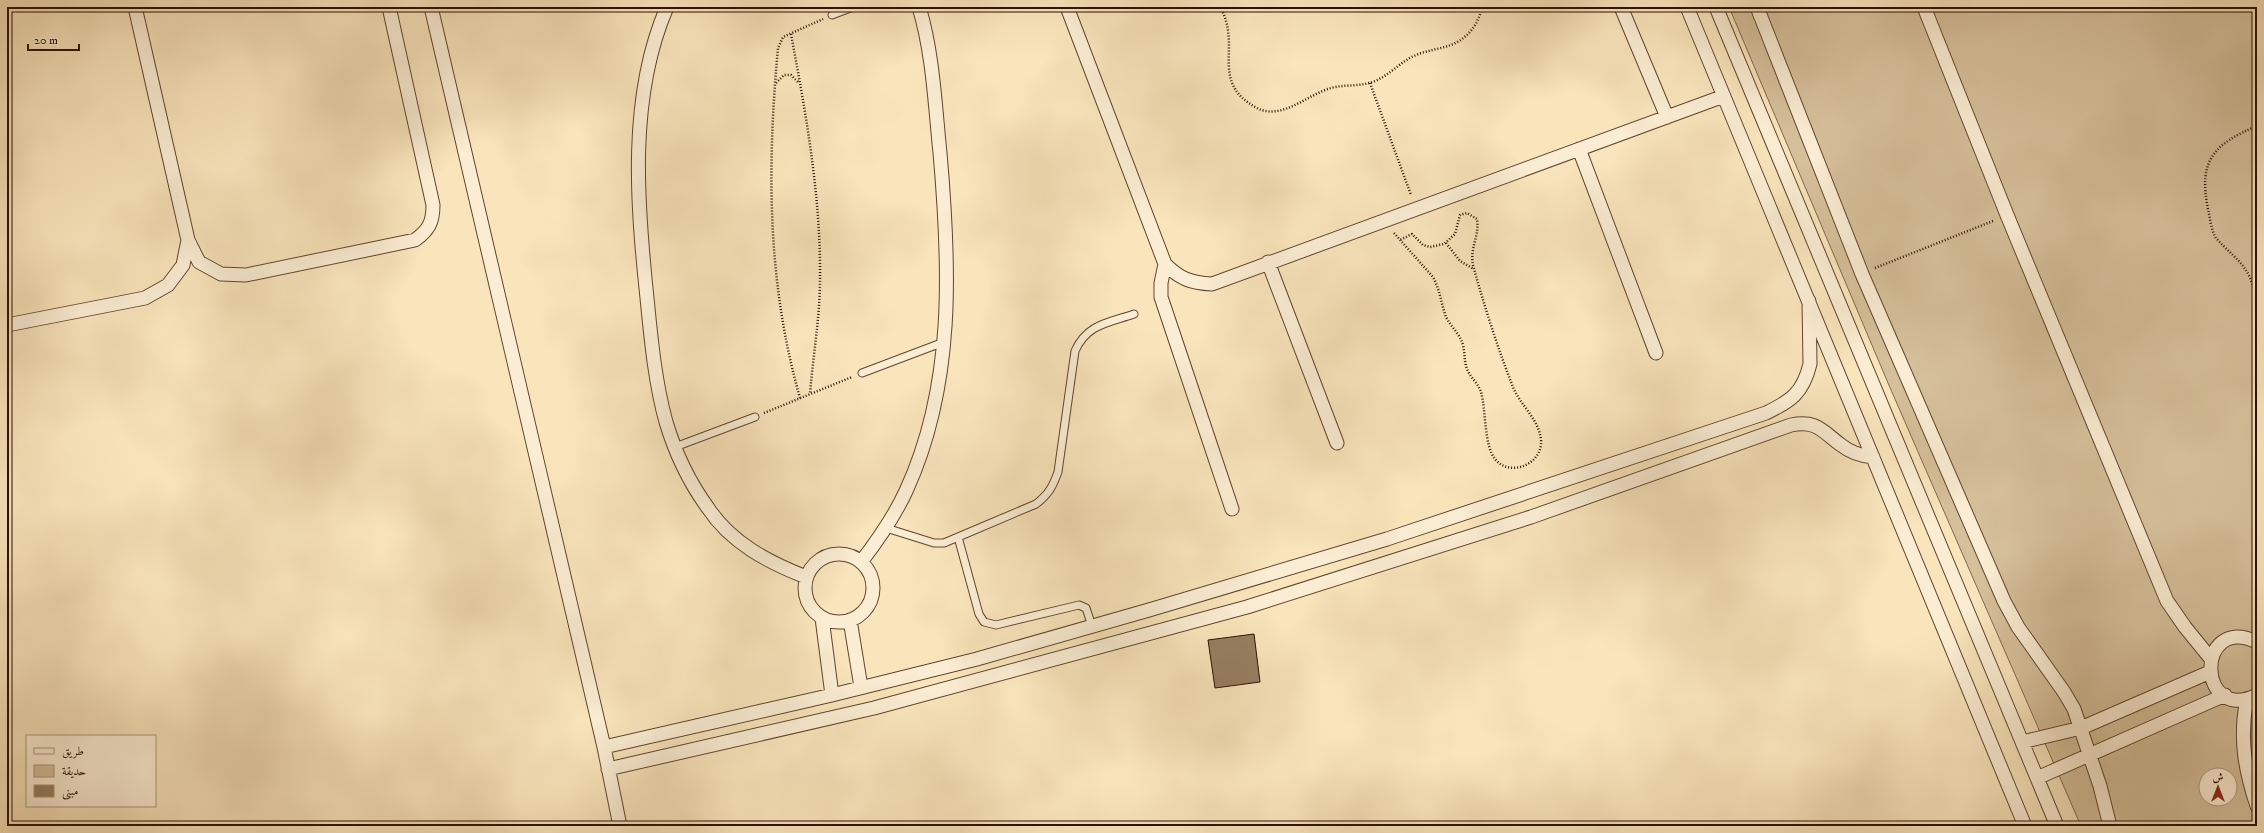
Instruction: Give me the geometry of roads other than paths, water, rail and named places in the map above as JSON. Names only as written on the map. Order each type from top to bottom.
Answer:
[{"type":"street","points":[[135,7],[188,240],[199,262],[221,274],[246,276],[415,240],[426,231],[433,219],[433,205],[389,7]]},
{"type":"street","points":[[431,7],[604,747],[620,826]]},
{"type":"street","points":[[668,7],[649,61],[642,102],[640,144],[640,205],[643,267],[658,389],[675,447],[691,482],[708,510],[728,532],[752,551],[778,566],[806,577]]},
{"type":"street","points":[[861,562],[886,528],[906,491],[922,452],[933,412],[944,342],[948,272],[943,198],[934,91],[919,7]]},
{"type":"street","points":[[1067,7],[1165,264],[1178,277],[1194,283],[1212,284],[1268,262],[1724,96]]},
{"type":"street","points":[[1621,7],[1667,117]]},
{"type":"street","points":[[1687,7],[2025,826]]},
{"type":"street","points":[[1716,7],[2057,826]]},
{"type":"street","points":[[1757,7],[1862,274],[2004,601],[2035,652],[2064,692],[2081,728],[2100,786],[2110,826]]},
{"type":"street","points":[[1924,7],[2007,215],[2166,601],[2210,665],[2217,689],[2225,695],[2235,699],[2252,697],[2242,733],[2242,750],[2257,806]]},
{"type":"street","points":[[1579,149],[1656,353]]},
{"type":"street","points":[[7,325],[145,298],[168,285],[184,265],[188,240]]},
{"type":"street","points":[[1268,262],[1337,443]]},
{"type":"street","points":[[1165,264],[1161,283],[1161,297],[1232,510]]},
{"type":"street","points":[[604,747],[832,695],[978,659],[1387,538],[1766,413],[1788,403],[1804,383],[1810,364],[1809,301]]},
{"type":"street","points":[[608,769],[874,708],[1247,607],[1531,517],[1791,425],[1814,425],[1821,428],[1848,450],[1873,457]]},
{"type":"street","points":[[830,555],[846,555],[861,562],[872,580],[871,599],[859,615],[850,620],[841,622],[822,618],[809,605],[804,586],[806,577],[815,563],[830,555]]},
{"type":"street","points":[[822,618],[832,695]]},
{"type":"street","points":[[850,620],[860,687]]},
{"type":"street","points":[[1096,625],[1106,645]]},
{"type":"street","points":[[2022,742],[2081,728],[2210,665],[2217,648],[2231,638],[2244,637],[2257,642]]},
{"type":"street","points":[[2037,778],[2225,695]]},
{"type":"lane","points":[[832,15],[853,7]]},
{"type":"lane","points":[[886,528],[934,542],[944,543],[1036,504],[1047,496],[1053,487],[1058,472],[1075,351],[1080,339],[1088,331],[1134,314]]},
{"type":"lane","points":[[862,373],[944,342]]},
{"type":"lane","points":[[675,447],[755,417]]},
{"type":"lane","points":[[958,537],[979,614],[984,622],[996,624],[1079,605],[1086,608],[1096,625]]}]
